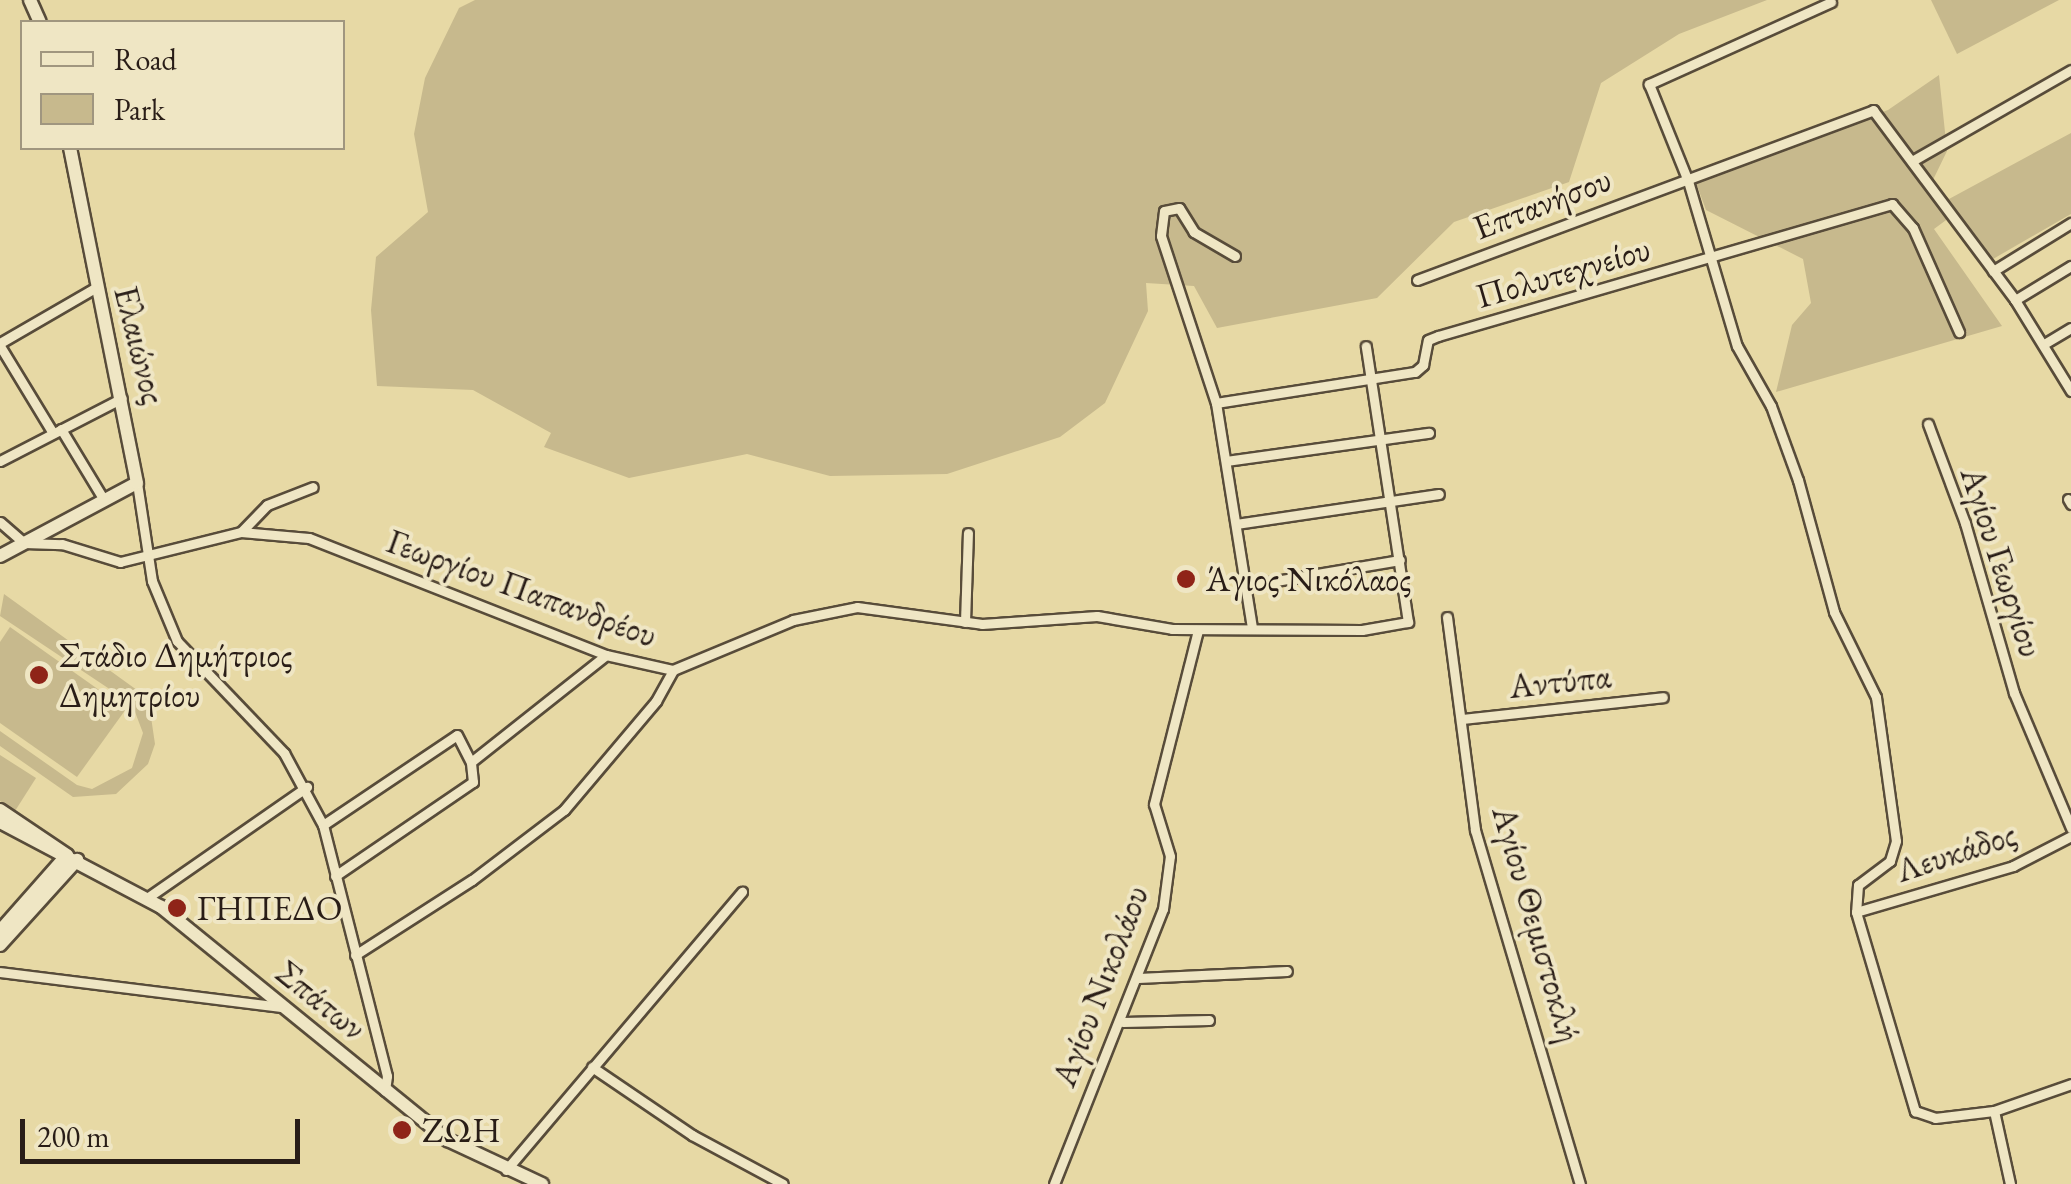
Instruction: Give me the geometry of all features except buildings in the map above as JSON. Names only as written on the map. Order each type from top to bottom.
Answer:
[{"type":"main road","name":"Ελαιώνος","points":[[70,150],[94,289],[123,397],[136,482]]},
{"type":"main road","points":[[0,556],[136,482]]},
{"type":"main road","points":[[0,810],[72,857]]},
{"type":"main road","points":[[0,822],[72,857]]},
{"type":"main road","points":[[0,931],[72,857]]},
{"type":"main road","points":[[0,945],[72,857]]},
{"type":"main road","name":"Σπάτων","points":[[72,857],[147,898],[463,1150],[542,1184]]},
{"type":"street","points":[[1831,2],[1650,84],[1688,180],[1737,346],[1771,406],[1798,480],[1834,612],[1876,697],[1896,841],[1890,861],[1858,885],[1856,912],[1915,1111],[1935,1118],[1994,1111],[2071,1084]]},
{"type":"street","points":[[2071,70],[1912,160],[2067,374],[2071,391]]},
{"type":"street","name":"Επτανήσου","points":[[1417,280],[1872,110],[1912,160]]},
{"type":"street","name":"Πολυτεχνείου","points":[[1370,379],[1415,372],[1424,365],[1428,340],[1892,204],[1913,228],[1959,332]]},
{"type":"street","points":[[1235,256],[1168,205],[1162,236],[1216,403],[1252,627]]},
{"type":"street","points":[[1993,271],[2071,223]]},
{"type":"street","points":[[2014,300],[2071,266]]},
{"type":"street","points":[[94,289],[0,344],[104,500]]},
{"type":"street","points":[[2044,344],[2071,328]]},
{"type":"street","points":[[1246,586],[1400,560],[1366,346]]},
{"type":"street","points":[[1216,403],[1370,379]]},
{"type":"street","points":[[0,461],[123,397]]},
{"type":"street","name":"Αγίου Γεωργίου","points":[[1928,424],[1965,524],[2014,693],[2071,828]]},
{"type":"street","points":[[1226,461],[1429,434]]},
{"type":"street","name":"Ελαιώνος","points":[[136,482],[147,557],[188,657],[284,753],[306,787],[323,826],[387,1076],[385,1091]]},
{"type":"street","points":[[241,532],[266,505],[313,487]]},
{"type":"street","points":[[1236,524],[1438,494]]},
{"type":"street","points":[[0,522],[24,544]]},
{"type":"street","name":"Γεωργίου Παπανδρέου","points":[[24,544],[62,544],[104,560],[147,557],[241,532],[309,538],[606,655],[673,670],[826,610],[857,607],[965,622],[1040,624],[1097,616],[1198,630],[1252,627],[1336,633],[1408,622],[1400,560]]},
{"type":"street","points":[[965,622],[968,533]]},
{"type":"street","name":"Αγίου Θεμιστοκλή","points":[[1448,617],[1475,830],[1580,1184]]},
{"type":"street","name":"Αγίου Νικολάου","points":[[1054,1184],[1064,1146],[1123,1022],[1170,882],[1154,804],[1198,630]]},
{"type":"street","points":[[471,762],[606,655]]},
{"type":"street","points":[[355,955],[472,880],[564,810],[656,702],[673,670]]},
{"type":"street","name":"Αντύπα","points":[[1462,719],[1663,697]]},
{"type":"street","points":[[323,826],[457,735],[471,762],[474,782],[335,876]]},
{"type":"street","points":[[147,898],[306,787]]},
{"type":"street","name":"Λευκάδος","points":[[1856,912],[2013,866],[2071,836]]},
{"type":"street","points":[[506,1170],[742,892]]},
{"type":"street","points":[[1138,978],[1287,971]]},
{"type":"street","points":[[0,972],[283,1007]]},
{"type":"street","points":[[1123,1022],[1209,1020]]},
{"type":"street","points":[[592,1067],[692,1135],[783,1184]]},
{"type":"street","points":[[1994,1111],[2010,1184]]},
{"type":"green space","points":[[475,0],[1767,0],[1679,34],[1601,83],[1569,182],[1454,222],[1377,298],[1217,328],[1194,286],[1146,283],[1148,311],[1105,403],[1060,437],[947,474],[830,476],[747,454],[629,478],[544,447],[551,433],[473,390],[377,386],[371,310],[376,257],[428,212],[414,134],[425,78],[459,8]]},
{"type":"green space","points":[[1931,0],[2059,0],[1957,54]]},
{"type":"green space","points":[[1939,75],[1947,151],[1932,182],[1949,199],[2071,133],[2071,214],[1993,259],[1957,212],[1934,229],[2002,326],[1776,392],[1792,325],[1811,303],[1803,259],[1706,210],[1696,183],[1888,110]]},
{"type":"green space","points":[[4,594],[159,706],[151,717],[155,744],[148,764],[116,794],[73,797],[0,746],[0,731],[77,785],[92,789],[132,768],[143,733],[132,704],[0,616]]},
{"type":"green space","name":"Στάδιο Δημήτριος Δημητρίου","points":[[10,627],[126,709],[77,777],[0,723],[0,642]]},
{"type":"green space","points":[[0,755],[36,778],[15,811],[0,801]]},
{"type":"place","name":"Άγιος Νικόλαος","points":[[1186,579]]},
{"type":"place","name":"Στάδιο Δημήτριος Δημητρίου","points":[[39,675]]},
{"type":"place","name":"ΓΗΠΕΔΟ","points":[[177,908]]},
{"type":"place","name":"ΖΩΗ","points":[[402,1130]]}]
